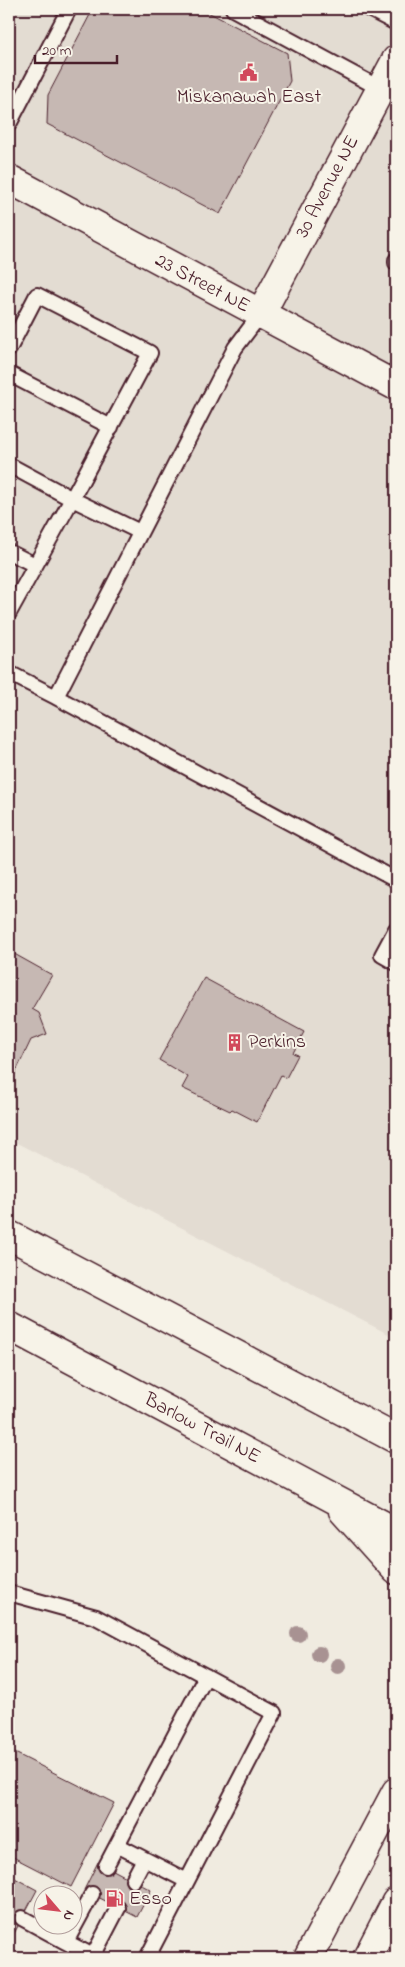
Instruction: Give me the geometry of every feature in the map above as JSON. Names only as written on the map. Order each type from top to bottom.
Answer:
[{"type":"main road","name":"30 Avenue NE","points":[[260,315],[396,60]]},
{"type":"main road","name":"23 Street NE","points":[[9,179],[260,315],[396,386]]},
{"type":"main road","points":[[9,1235],[396,1439]]},
{"type":"main road","name":"Barlow Trail NE","points":[[9,1326],[396,1532]]},
{"type":"main road","points":[[330,1497],[396,1570]]},
{"type":"main road","points":[[308,1958],[396,1792]]},
{"type":"main road","points":[[367,1958],[396,1902]]},
{"type":"lane","points":[[9,124],[69,9]]},
{"type":"lane","points":[[233,9],[381,89]]},
{"type":"lane","points":[[369,9],[396,22]]},
{"type":"lane","points":[[9,349],[37,295],[150,353],[9,614]]},
{"type":"lane","points":[[56,697],[235,348],[260,315]]},
{"type":"lane","points":[[9,374],[111,427]]},
{"type":"lane","points":[[9,465],[72,499],[140,532]]},
{"type":"lane","points":[[9,552],[34,565]]},
{"type":"lane","points":[[9,673],[396,880]]},
{"type":"lane","points":[[396,929],[382,955],[396,963]]},
{"type":"lane","points":[[9,1593],[96,1617],[274,1713],[147,1958]]},
{"type":"lane","points":[[106,1866],[206,1676]]},
{"type":"lane","points":[[117,1845],[187,1880]]},
{"type":"lane","points":[[133,1880],[144,1859]]},
{"type":"lane","points":[[66,1942],[92,1894]]},
{"type":"lane","points":[[22,1918],[94,1958],[118,1908]]},
{"type":"shaded area","points":[[9,9],[396,9],[396,1338],[9,1139]]},
{"type":"building","points":[[93,9],[202,9],[287,53],[290,81],[220,214],[47,124],[48,95]]},
{"type":"building","points":[[9,951],[52,975],[32,1009],[39,1013],[47,1034],[31,1040],[11,1082],[9,1080]]},
{"type":"building","name":"Perkins","points":[[204,978],[304,1032],[293,1053],[298,1055],[286,1078],[281,1075],[257,1122],[232,1109],[230,1111],[182,1088],[188,1077],[159,1060]]},
{"type":"building","points":[[9,1750],[114,1803],[73,1884],[65,1884],[9,1855]]},
{"type":"building","points":[[98,1862],[151,1890],[137,1917],[84,1890]]},
{"type":"building","points":[[11,1876],[32,1887],[32,1899],[9,1943],[9,1880]]},
{"type":"place","name":"Miskanawah East","points":[[249,73]]},
{"type":"place","name":"Perkins","points":[[234,1042]]},
{"type":"place","name":"Esso","points":[[115,1899]]}]
